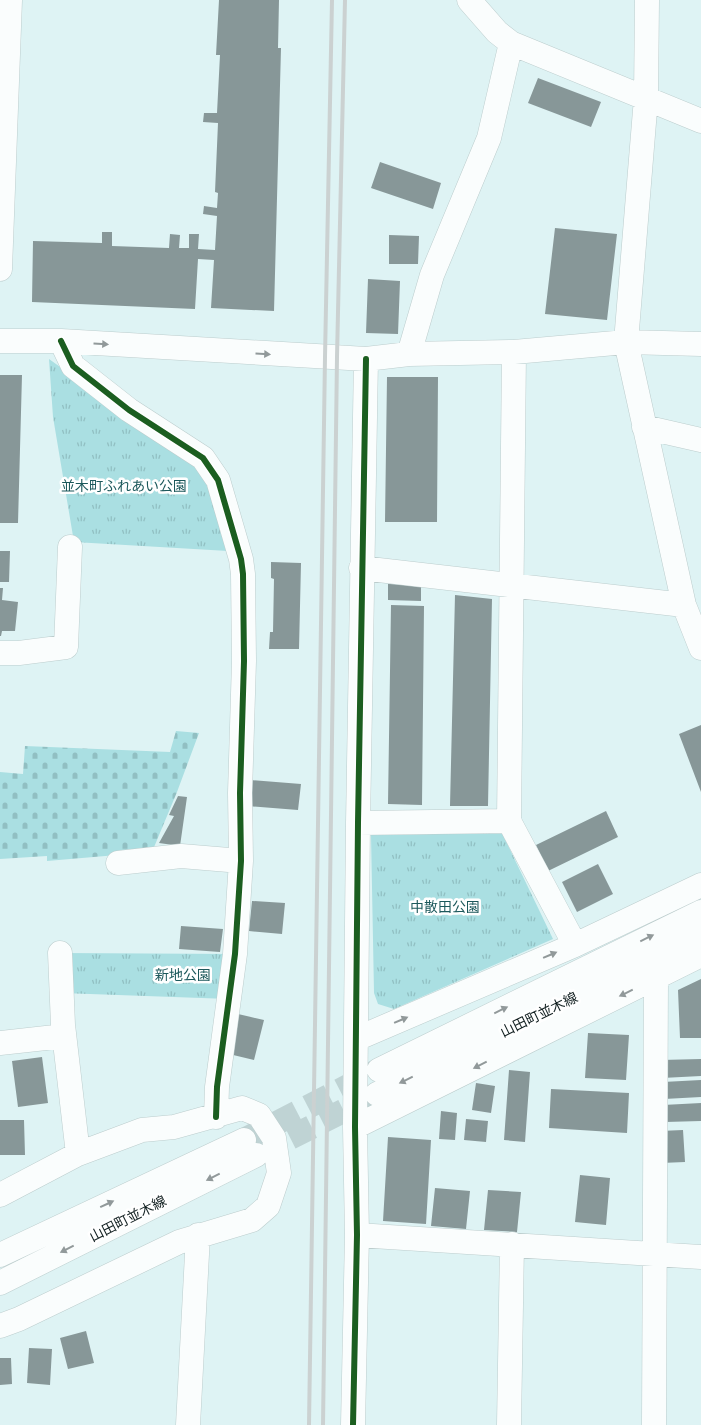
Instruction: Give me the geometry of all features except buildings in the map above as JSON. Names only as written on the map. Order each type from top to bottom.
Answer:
[{"type":"street","points":[[0,269],[10,0]]},
{"type":"street","points":[[469,0],[497,32],[511,43],[701,121]]},
{"type":"street","points":[[647,0],[646,98],[626,342],[684,605],[701,648]]},
{"type":"street","points":[[409,354],[432,275],[489,138],[511,43]]},
{"type":"street","points":[[0,341],[61,342],[366,359],[409,354],[514,352],[626,342],[701,344]]},
{"type":"street","points":[[61,342],[73,366],[129,410],[203,458],[218,480],[241,559],[243,574],[244,661],[240,793],[241,861],[235,954],[217,1087],[216,1117]]},
{"type":"street","points":[[514,352],[509,821],[575,945]]},
{"type":"street","points":[[353,1425],[357,1235],[355,1128],[361,568],[366,359]]},
{"type":"street","points":[[644,426],[701,440]]},
{"type":"street","points":[[0,653],[66,648],[70,547]]},
{"type":"street","points":[[361,568],[684,605]]},
{"type":"street","points":[[358,823],[509,821]]},
{"type":"street","points":[[118,864],[181,856],[241,861]]},
{"type":"street","points":[[356,1039],[575,945],[701,885]]},
{"type":"street","name":"山田町並木線","points":[[379,1070],[701,912]]},
{"type":"street","name":"山田町並木線","points":[[378,1094],[701,936]]},
{"type":"street","points":[[60,953],[64,1036],[78,1154]]},
{"type":"street","points":[[355,1128],[701,956]]},
{"type":"street","points":[[654,1425],[656,978]]},
{"type":"street","points":[[0,1043],[64,1036]]},
{"type":"street","points":[[0,1195],[78,1154],[142,1130],[174,1127],[216,1117],[242,1108],[259,1115],[274,1138],[278,1173],[268,1206],[252,1220],[180,1242],[19,1320],[0,1326]]},
{"type":"street","name":"山田町並木線","points":[[0,1255],[250,1147],[0,1283]]},
{"type":"street","points":[[188,1425],[198,1235]]},
{"type":"street","points":[[357,1235],[701,1256]]},
{"type":"street","points":[[510,1425],[512,1244]]},
{"type":"green space","name":"並木町ふれあい公園","points":[[49,359],[197,465],[211,489],[228,551],[74,542],[53,417]]},
{"type":"green space","points":[[176,731],[199,733],[152,852],[47,861],[47,856],[0,859],[0,772],[23,774],[25,746],[170,752]]},
{"type":"green space","name":"中散田公園","points":[[502,833],[553,939],[394,1009],[378,1004],[374,993],[371,835]]},
{"type":"green space","name":"新地公園","points":[[60,953],[236,954],[229,999],[62,993]]},
{"type":"tunnel","points":[[244,1140],[379,1070]]},
{"type":"tunnel","points":[[258,1154],[371,1097]]},
{"type":"railway","points":[[309,1425],[332,0]]},
{"type":"railway","points":[[323,1425],[337,357],[345,0]]},
{"type":"cycle path","points":[[61,341],[73,366],[129,410],[203,458],[218,480],[241,559],[243,574],[244,661],[240,793],[241,861],[235,954],[217,1087],[216,1117]]},
{"type":"cycle path","points":[[353,1425],[357,1235],[355,1127],[358,823],[366,359]]}]
